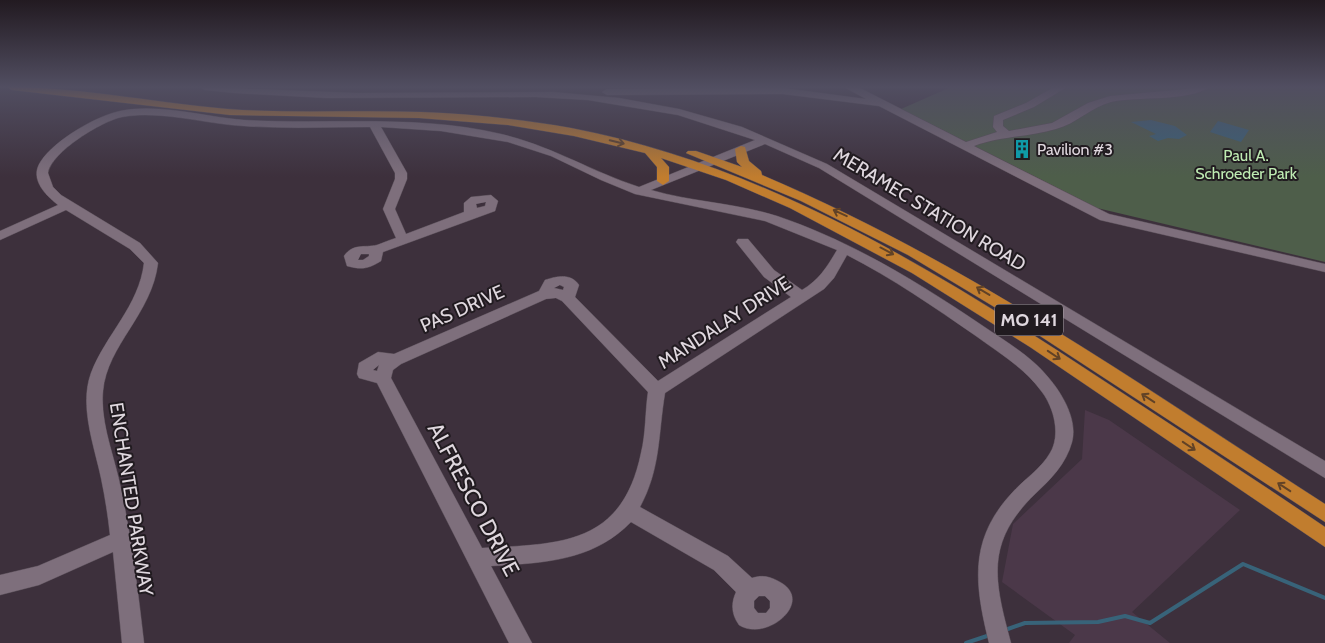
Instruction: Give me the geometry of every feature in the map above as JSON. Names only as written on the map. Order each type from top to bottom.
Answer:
[{"type":"highway","name":"MO 141","points":[[438,117],[491,120],[568,132],[706,164],[763,180],[871,228],[960,277],[1325,514]]},
{"type":"highway","name":"MO 141","points":[[528,117],[607,130],[706,164],[806,210],[929,275],[1017,330],[1325,538]]},
{"type":"highway","points":[[740,149],[743,162],[763,180]]},
{"type":"highway","points":[[648,150],[663,167],[663,181]]},
{"type":"highway","points":[[1301,522],[1325,542]]},
{"type":"street","name":"ENCHANTED PARKWAY","points":[[113,117],[93,126],[59,149],[45,163],[42,179],[46,186],[67,205],[134,245],[151,263],[149,281],[127,324],[104,361],[94,392],[99,429],[122,540],[133,643]]},
{"type":"street","name":"ENCHANTED PARKWAY","points":[[183,117],[250,123],[374,124]]},
{"type":"street","name":"MERAMEC STATION ROAD","points":[[698,117],[734,128],[823,166],[1325,470]]},
{"type":"street","points":[[908,117],[1105,217],[1325,268]]},
{"type":"street","points":[[1000,117],[996,122],[998,127],[1007,135]]},
{"type":"street","points":[[965,146],[984,137],[1056,126],[1071,117]]},
{"type":"street","points":[[374,124],[450,128],[500,137],[550,152],[607,179],[639,191],[681,201],[735,209],[771,218],[804,230],[844,249],[925,296],[1015,357],[1044,382],[1054,397],[1062,415],[1065,443],[1059,457],[1047,472],[1014,502],[994,531],[988,567],[994,618],[1000,643]]},
{"type":"street","points":[[374,124],[401,173],[401,179],[389,209],[396,228],[404,241]]},
{"type":"street","points":[[734,128],[740,135],[740,149]]},
{"type":"street","points":[[639,191],[764,140]]},
{"type":"street","points":[[663,181],[667,191],[681,201]]},
{"type":"street","points":[[0,236],[67,205]]},
{"type":"street","points":[[376,250],[404,241],[471,214]]},
{"type":"street","points":[[743,242],[765,271],[802,297]]},
{"type":"street","name":"MANDALAY DRIVE","points":[[478,557],[538,556],[559,552],[588,544],[613,528],[630,511],[638,497],[650,455],[657,390],[819,286],[829,274],[844,249]]},
{"type":"street","name":"PAS DRIVE","points":[[388,368],[556,295],[657,390]]},
{"type":"street","name":"ALFRESCO DRIVE","points":[[388,368],[521,643]]},
{"type":"street","points":[[630,511],[721,563],[748,589]]},
{"type":"street","points":[[0,585],[39,575],[122,540]]},
{"type":"shaded area","points":[[1085,410],[1109,420],[1240,510],[1132,612],[1170,643],[1069,643],[1075,635],[1002,582],[1013,524],[1082,459]]},
{"type":"green space","name":"Paul A. Schroeder Park","points":[[917,117],[1325,117],[1325,262],[1097,208]]},
{"type":"water","points":[[1151,120],[1175,126],[1187,135],[1179,139],[1168,138],[1158,141],[1149,136],[1156,134],[1131,122]]},
{"type":"water","points":[[1218,121],[1249,130],[1241,142],[1210,132]]},
{"type":"waterway","points":[[1005,630],[1025,623],[1098,622],[1125,616],[1150,623],[1243,564],[1325,598]]},
{"type":"waterway","points":[[966,643],[990,635]]},
{"type":"place","name":"Pavilion #3","points":[[1022,149]]}]
